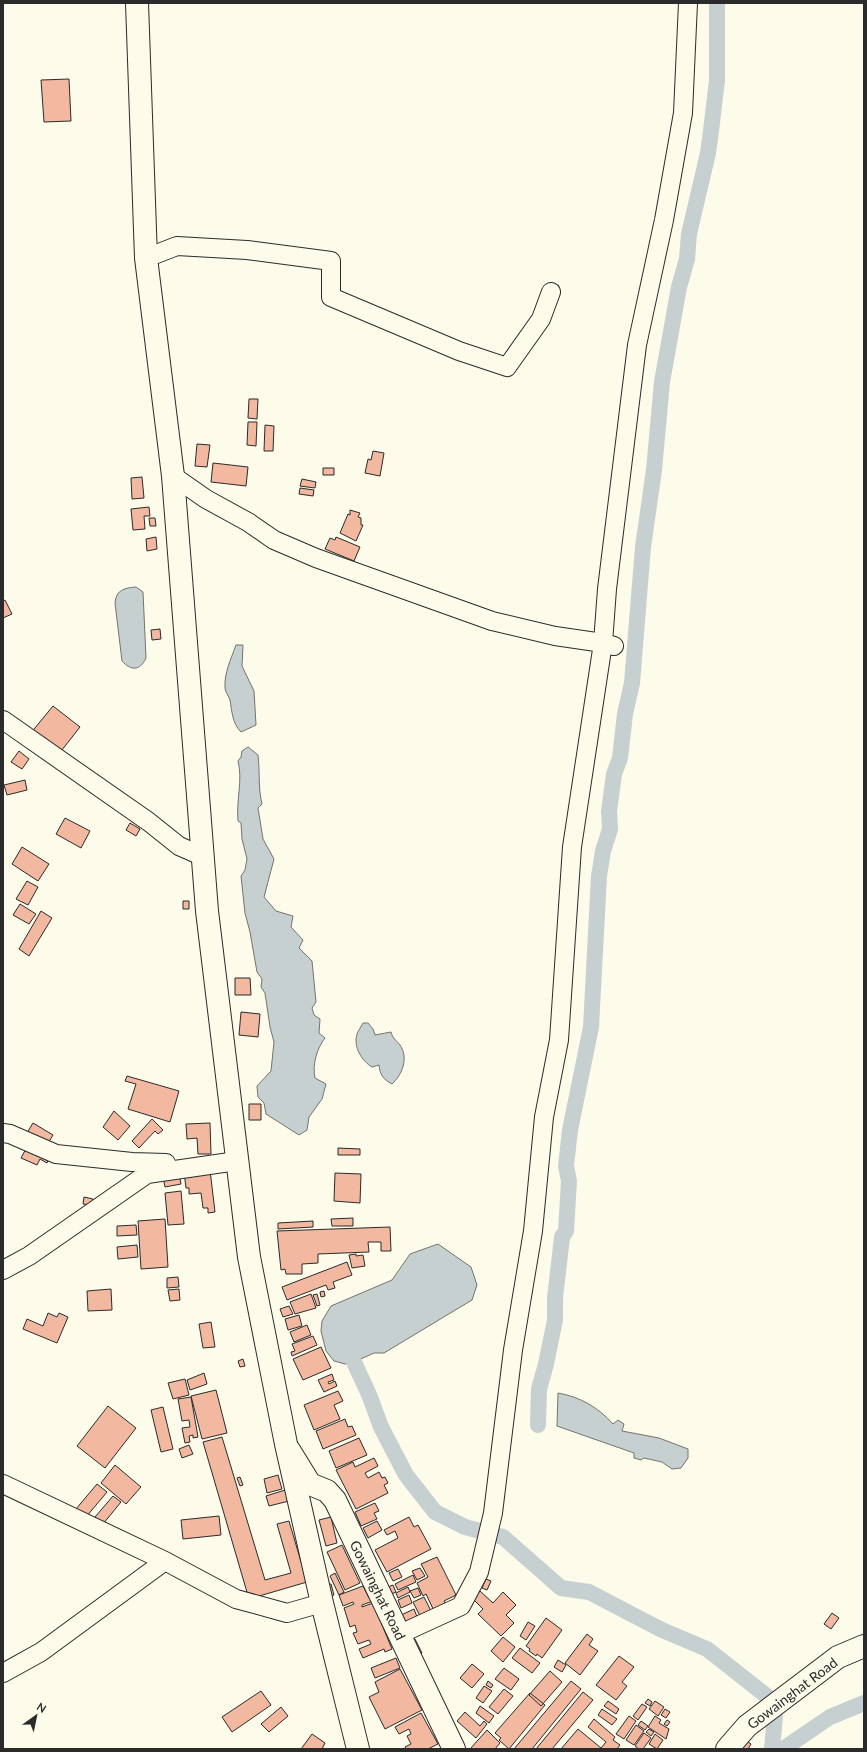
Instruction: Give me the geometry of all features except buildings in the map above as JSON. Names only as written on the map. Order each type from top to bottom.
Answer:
[{"type":"main road","points":[[136,3],[146,258],[173,476],[181,591],[204,857],[207,911],[248,1257],[286,1444],[322,1603],[358,1749]]},
{"type":"main road","name":"Gowainghat Road","points":[[286,1444],[310,1484],[327,1491],[335,1500],[454,1749]]},
{"type":"main road","name":"Gowainghat Road","points":[[727,1749],[747,1726],[838,1657],[864,1646]]},
{"type":"street","points":[[400,1634],[461,1606],[479,1572],[493,1513],[513,1350],[533,1231],[544,1117],[559,1040],[572,847],[609,645],[607,589],[637,345],[664,220],[683,113],[688,3]]},
{"type":"street","points":[[146,258],[177,246],[247,250],[331,261],[331,296],[459,352],[507,367],[541,319],[551,292]]},
{"type":"street","points":[[173,476],[206,499],[248,522],[274,540],[316,558],[492,621],[555,636],[609,645]]},
{"type":"street","points":[[3,720],[149,822],[179,846],[204,857]]},
{"type":"street","points":[[3,1133],[10,1134],[56,1154],[132,1162],[181,1163],[237,1161]]},
{"type":"street","points":[[3,1270],[29,1256],[147,1174],[237,1161]]},
{"type":"street","points":[[3,1484],[165,1561],[236,1599],[287,1613],[322,1603]]},
{"type":"street","points":[[3,1673],[41,1652],[165,1561]]},
{"type":"shaded area","points":[[136,587],[143,592],[146,658],[141,665],[132,668],[122,661],[115,603],[117,595],[121,590]]},
{"type":"shaded area","points":[[236,645],[243,645],[242,666],[254,691],[256,725],[241,732],[234,721],[230,700],[225,688],[227,671]]},
{"type":"shaded area","points":[[248,747],[258,755],[262,804],[258,808],[263,839],[274,859],[264,897],[276,911],[293,916],[291,927],[303,940],[299,948],[312,961],[316,1002],[312,1008],[314,1015],[320,1019],[319,1033],[325,1038],[318,1052],[314,1068],[315,1078],[326,1084],[322,1099],[309,1117],[307,1130],[299,1135],[266,1114],[264,1103],[258,1097],[257,1086],[271,1071],[274,1042],[270,1027],[265,993],[261,987],[262,979],[257,972],[245,913],[241,876],[245,870],[247,859],[242,839],[241,823],[238,821],[240,775],[238,761],[241,757],[242,751]]},
{"type":"shaded area","points":[[363,1023],[368,1023],[373,1029],[375,1035],[391,1032],[403,1050],[403,1066],[399,1076],[392,1084],[382,1076],[379,1065],[372,1067],[365,1061],[357,1049],[357,1033]]},
{"type":"shaded area","points":[[438,1244],[471,1267],[477,1285],[472,1300],[384,1353],[374,1353],[354,1362],[345,1364],[334,1361],[326,1351],[321,1331],[322,1321],[331,1306],[392,1280],[410,1254]]},
{"type":"shaded area","points":[[558,1393],[581,1400],[595,1408],[613,1424],[618,1420],[624,1424],[622,1431],[659,1438],[688,1449],[688,1458],[681,1468],[672,1469],[662,1462],[644,1458],[641,1460],[634,1458],[634,1453],[557,1426]]},
{"type":"waterway","points":[[538,1425],[539,1389],[555,1320],[555,1298],[562,1237],[566,1231],[569,1181],[566,1166],[570,1130],[591,1027],[599,876],[603,851],[610,829],[609,811],[614,774],[620,758],[625,714],[632,683],[643,547],[654,470],[662,382],[679,287],[687,259],[689,234],[708,153],[711,131],[717,80],[717,3]]},
{"type":"waterway","points":[[354,1362],[370,1397],[381,1427],[406,1475],[435,1512],[465,1527],[503,1537],[561,1588],[589,1592],[662,1630],[707,1649],[768,1697],[775,1716],[772,1749]]},
{"type":"waterway","points":[[783,1749],[830,1717],[864,1703]]}]
